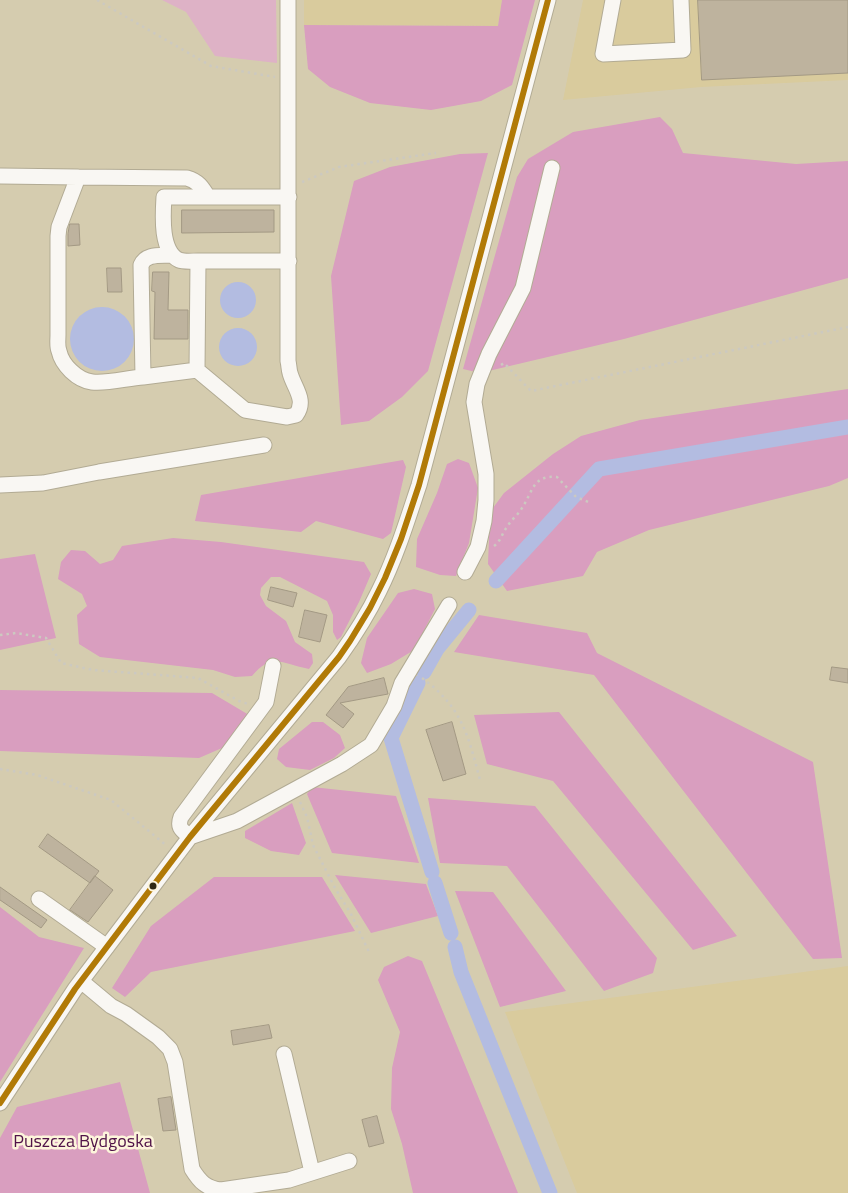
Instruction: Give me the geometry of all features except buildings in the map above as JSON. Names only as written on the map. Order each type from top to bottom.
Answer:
[{"type":"street","points":[[78,177],[59,227],[58,236],[59,351],[65,364],[74,374],[84,380],[93,382],[197,370],[245,410],[287,417],[296,415],[301,409],[300,397],[290,374],[288,361],[288,0]]},
{"type":"street","points":[[0,1102],[81,981],[190,837],[339,658],[361,625],[380,590],[398,547],[419,485],[548,0]]},
{"type":"street","points":[[613,0],[603,54],[683,50],[681,0]]},
{"type":"street","points":[[465,572],[478,547],[484,521],[486,500],[486,474],[474,402],[480,377],[489,354],[523,288],[552,168]]},
{"type":"street","points":[[0,176],[186,178],[194,180],[203,188],[208,197]]},
{"type":"street","points":[[289,192],[208,197],[164,197],[164,232],[172,255],[180,261],[289,261]]},
{"type":"street","points":[[143,377],[141,265],[150,256],[172,255]]},
{"type":"street","points":[[197,370],[198,262]]},
{"type":"street","points":[[0,485],[43,483],[98,472],[264,445]]},
{"type":"street","points":[[190,837],[237,821],[342,764],[371,745],[394,706],[402,683],[449,605]]},
{"type":"street","points":[[190,837],[180,829],[181,817],[266,702],[273,666]]},
{"type":"street","points":[[39,899],[107,947]]},
{"type":"street","points":[[81,981],[111,1006],[126,1014],[158,1037],[170,1049],[175,1062],[192,1169],[207,1190],[210,1188],[221,1190],[289,1180],[349,1161]]},
{"type":"street","points":[[284,1054],[312,1172]]},
{"type":"path","points":[[97,0],[211,66],[288,80]]},
{"type":"path","points":[[289,192],[339,167],[436,154]]},
{"type":"path","points":[[480,377],[504,363],[531,391],[848,327]]},
{"type":"path","points":[[472,557],[484,553],[498,543],[506,527],[523,508],[534,484],[547,476],[557,477],[576,498],[591,503]]},
{"type":"path","points":[[0,635],[16,633],[46,638],[61,663],[93,670],[198,678],[239,701],[261,709]]},
{"type":"path","points":[[409,673],[422,678],[432,686],[459,717],[467,733],[480,780]]},
{"type":"path","points":[[0,769],[37,775],[111,800],[166,845],[180,851]]},
{"type":"path","points":[[295,790],[306,817],[313,845],[351,914],[369,952]]},
{"type":"shaded area","points":[[162,0],[276,0],[277,63],[215,56],[186,12]]},
{"type":"shaded area","points":[[304,0],[502,0],[498,26],[304,25]]},
{"type":"shaded area","points":[[583,0],[848,0],[848,80],[701,87],[563,100]]},
{"type":"shaded area","points":[[848,966],[848,1193],[577,1193],[505,1012]]},
{"type":"green space","points":[[502,0],[535,0],[512,85],[481,101],[431,110],[370,103],[330,87],[308,69],[304,25],[498,26]]},
{"type":"green space","points":[[660,117],[672,129],[683,153],[796,164],[848,161],[848,278],[624,339],[480,373],[463,369],[517,177],[528,159],[573,132]]},
{"type":"green space","points":[[488,153],[428,371],[402,397],[369,421],[341,425],[331,276],[354,181],[390,167],[460,154]]},
{"type":"green space","points":[[848,389],[848,478],[829,486],[649,530],[597,552],[583,576],[507,591],[488,564],[490,512],[504,493],[553,454],[581,436],[640,420]]},
{"type":"green space","points":[[458,459],[469,463],[478,488],[469,543],[456,576],[440,575],[416,567],[417,539],[447,464]]},
{"type":"green space","points":[[403,460],[406,467],[391,533],[383,539],[316,521],[301,532],[195,521],[201,495]]},
{"type":"green space","points":[[173,538],[221,542],[364,562],[371,574],[341,637],[337,640],[333,632],[333,615],[327,601],[280,577],[271,577],[261,588],[260,595],[266,606],[286,621],[295,642],[312,654],[313,663],[309,669],[272,662],[266,664],[252,676],[235,677],[213,670],[100,657],[79,644],[77,615],[87,606],[82,594],[58,579],[61,562],[71,550],[85,551],[100,564],[113,560],[122,546]]},
{"type":"green space","points":[[35,554],[56,638],[0,650],[0,559]]},
{"type":"green space","points":[[414,589],[432,594],[435,609],[414,650],[391,664],[367,673],[361,663],[367,638],[398,593]]},
{"type":"green space","points":[[479,615],[587,633],[597,653],[813,762],[842,958],[813,959],[594,675],[454,652]]},
{"type":"green space","points":[[0,690],[212,693],[249,715],[222,748],[199,758],[0,751]]},
{"type":"green space","points":[[559,712],[737,936],[693,950],[553,781],[487,764],[474,715]]},
{"type":"green space","points":[[312,722],[323,722],[340,735],[345,748],[334,758],[310,770],[286,767],[277,759],[279,749]]},
{"type":"green space","points":[[312,787],[396,796],[419,863],[332,853],[307,794]]},
{"type":"green space","points":[[428,798],[535,806],[657,958],[653,973],[604,991],[507,866],[440,863]]},
{"type":"green space","points":[[292,803],[306,843],[299,855],[271,851],[245,838],[245,831]]},
{"type":"green space","points":[[335,875],[426,884],[438,916],[371,933]]},
{"type":"green space","points":[[214,877],[322,877],[355,931],[151,972],[125,997],[112,988],[151,926]]},
{"type":"green space","points":[[455,891],[493,892],[566,991],[500,1007]]},
{"type":"green space","name":"Puszcza Bydgoska","points":[[0,907],[39,937],[84,948],[0,1082]]},
{"type":"green space","points":[[408,956],[422,961],[518,1193],[413,1193],[402,1144],[391,1109],[392,1068],[400,1032],[378,980],[384,967]]},
{"type":"green space","name":"Puszcza Bydgoska","points":[[120,1082],[150,1193],[0,1193],[0,1138],[17,1107]]},
{"type":"water","points":[[238,282],[245,283],[251,287],[255,293],[255,307],[251,313],[245,317],[238,318],[231,317],[225,313],[221,307],[220,300],[221,293],[225,287],[231,283]]},
{"type":"water","points":[[96,307],[108,307],[125,316],[132,327],[134,339],[132,351],[125,362],[108,371],[96,371],[84,366],[75,357],[70,345],[70,333],[75,321],[84,312]]},
{"type":"water","points":[[238,328],[252,333],[257,347],[252,361],[238,366],[224,361],[219,347],[224,333]]},
{"type":"waterway","points":[[496,581],[599,469],[848,427]]},
{"type":"waterway","points":[[424,672],[437,649],[469,610]]},
{"type":"waterway","points":[[418,683],[391,738],[432,872]]},
{"type":"waterway","points":[[435,883],[451,933]]},
{"type":"waterway","points":[[455,947],[461,972],[550,1193]]},
{"type":"transit line","points":[[0,1103],[75,989],[190,837],[339,657],[370,608],[385,578],[401,539],[419,485],[548,0]]}]
